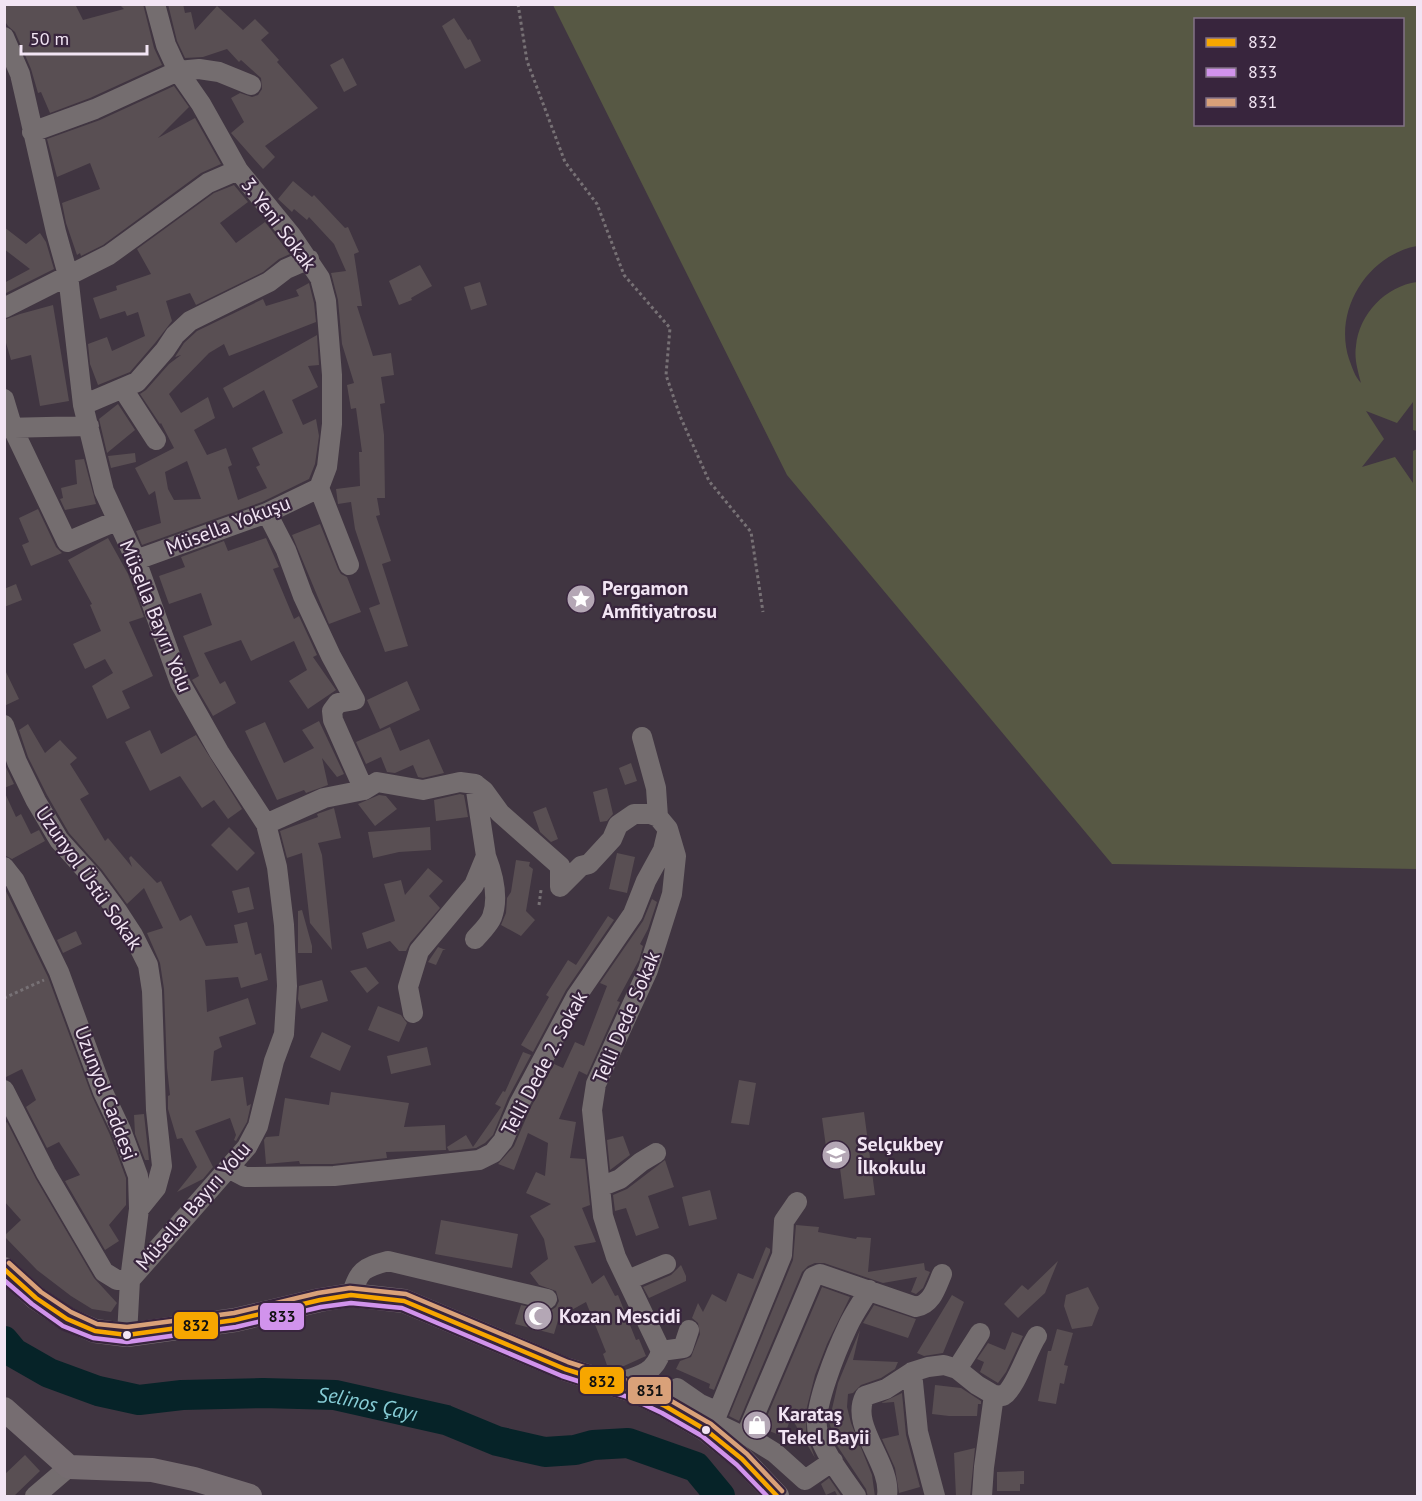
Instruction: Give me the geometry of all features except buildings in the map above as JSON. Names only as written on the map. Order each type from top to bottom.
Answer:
[{"type":"main road","points":[[4,1269],[36,1298],[67,1319],[95,1331],[127,1335],[235,1320],[320,1300],[351,1296],[404,1301],[565,1369],[615,1384],[665,1406],[712,1422],[777,1497]]},
{"type":"main road","points":[[4,1409],[69,1467],[152,1470],[194,1479],[250,1497]]},
{"type":"street","name":"3. Yeni Sokak","points":[[155,4],[166,45],[178,71],[201,104],[238,170],[309,259],[320,278],[326,301],[332,375],[332,424],[327,466],[319,488]]},
{"type":"street","name":"Müsella Bayırı Yolu","points":[[4,37],[20,74],[32,132],[68,275],[83,405],[104,492],[136,560],[180,683],[219,752],[267,824],[277,867],[284,925],[286,986],[284,1034],[274,1061],[258,1126],[247,1147],[130,1280]]},
{"type":"street","points":[[32,132],[95,109],[178,71],[199,69],[219,72],[251,85]]},
{"type":"street","points":[[4,308],[109,255],[208,183],[238,170]]},
{"type":"street","points":[[83,405],[137,382],[175,335],[190,321],[269,282],[286,268],[309,259]]},
{"type":"street","points":[[123,389],[156,440]]},
{"type":"street","points":[[4,399],[9,429],[67,542],[116,521]]},
{"type":"street","points":[[9,429],[89,426]]},
{"type":"street","points":[[319,488],[349,565]]},
{"type":"street","name":"Müsella Yokuşu","points":[[136,560],[267,513],[319,488]]},
{"type":"street","points":[[267,513],[286,550],[303,596],[331,656],[355,700],[338,704],[332,711],[333,720],[364,789]]},
{"type":"street","name":"Uzunyol Üstü Sokak","points":[[4,724],[17,762],[47,821],[59,840],[93,878],[118,912],[148,964],[152,991],[156,1110],[162,1166],[156,1188],[139,1209]]},
{"type":"street","points":[[642,737],[663,823]]},
{"type":"street","points":[[267,824],[324,798],[364,789],[377,783],[423,790],[460,782],[475,784],[484,791],[500,813],[560,866],[560,887],[581,866],[589,864],[612,839],[618,825],[634,814],[650,814],[663,823]]},
{"type":"street","points":[[475,784],[486,856],[492,874],[495,904],[492,918],[475,939]]},
{"type":"street","name":"Telli Dede 2. Sokak","points":[[228,1168],[245,1177],[334,1176],[479,1160],[493,1153],[503,1141],[519,1104],[576,997],[633,914],[646,881],[663,850],[663,823]]},
{"type":"street","name":"Telli Dede Sokak","points":[[615,1384],[648,1372],[659,1358],[675,1345],[628,1280],[616,1257],[607,1226],[600,1187],[592,1110],[596,1084],[648,970],[672,894],[676,856],[663,823]]},
{"type":"street","points":[[413,1013],[408,987],[419,951],[474,885],[486,856]]},
{"type":"street","name":"Uzunyol Caddesi","points":[[4,867],[15,881],[59,972],[103,1092],[121,1130],[138,1176],[139,1209],[130,1280],[127,1335]]},
{"type":"street","points":[[4,1090],[46,1173],[104,1272],[117,1280],[130,1280]]},
{"type":"street","points":[[600,1187],[620,1179],[656,1153]]},
{"type":"street","points":[[712,1422],[782,1255],[784,1221],[797,1202]]},
{"type":"street","points":[[351,1296],[358,1275],[367,1267],[388,1261],[547,1299]]},
{"type":"street","points":[[628,1280],[666,1264]]},
{"type":"street","points":[[746,1435],[813,1277],[820,1274],[916,1307],[924,1305],[931,1298],[942,1274]]},
{"type":"street","points":[[856,1497],[832,1461],[817,1431],[817,1413],[826,1382],[848,1326],[869,1290]]},
{"type":"street","points":[[957,1369],[980,1333]]},
{"type":"street","points":[[887,1497],[888,1489],[883,1470],[861,1417],[861,1405],[865,1396],[885,1389],[912,1372],[944,1365],[957,1369],[994,1395],[1003,1396],[1010,1392],[1028,1350],[1037,1336]]},
{"type":"street","points":[[912,1372],[918,1432],[935,1497]]},
{"type":"street","points":[[677,1388],[700,1404],[712,1422],[746,1435],[775,1453],[805,1480],[832,1461]]},
{"type":"street","points":[[982,1497],[994,1395]]},
{"type":"street","points":[[35,1497],[69,1467]]},
{"type":"path","points":[[518,4],[527,61],[565,162],[597,204],[624,275],[670,328],[666,375],[680,416],[709,481],[751,532],[763,612]]},
{"type":"path","points":[[4,998],[59,972]]},
{"type":"green space","points":[[553,5],[1417,5],[1417,246],[1399,251],[1370,273],[1351,304],[1346,322],[1345,340],[1351,365],[1361,383],[1356,351],[1362,323],[1368,313],[1385,296],[1395,289],[1417,282],[1417,431],[1413,430],[1413,402],[1397,423],[1366,411],[1384,439],[1362,467],[1395,457],[1413,483],[1413,451],[1417,449],[1417,869],[1112,864],[787,475]]},
{"type":"waterway","name":"Selinos Çayı","points":[[4,1341],[14,1353],[49,1373],[98,1391],[139,1400],[182,1395],[263,1393],[335,1395],[446,1420],[497,1441],[545,1452],[628,1443],[696,1467],[720,1496]]},
{"type":"transit line","name":"831","points":[[9,1263],[41,1292],[71,1312],[97,1324],[127,1327],[234,1313],[318,1293],[350,1288],[406,1294],[568,1362],[633,1383],[668,1399],[711,1424],[747,1454],[782,1491]]},
{"type":"transit line","name":"832","points":[[4,1269],[36,1298],[67,1319],[95,1331],[127,1335],[235,1320],[351,1295],[404,1301],[565,1369],[631,1390],[665,1406],[706,1430],[742,1459],[777,1496]]},
{"type":"transit line","name":"833","points":[[4,1280],[63,1326],[93,1338],[127,1342],[236,1327],[321,1307],[351,1303],[402,1308],[562,1376],[628,1397],[662,1413],[702,1436],[737,1465],[767,1496]]},
{"type":"place","name":"Pergamon Amfitiyatrosu","points":[[581,599]]},
{"type":"place","name":"Selçukbey İlkokulu","points":[[836,1155]]},
{"type":"place","name":"Kozan Mescidi","points":[[538,1316]]},
{"type":"place","name":"Karataş Tekel Bayii","points":[[757,1425]]}]
